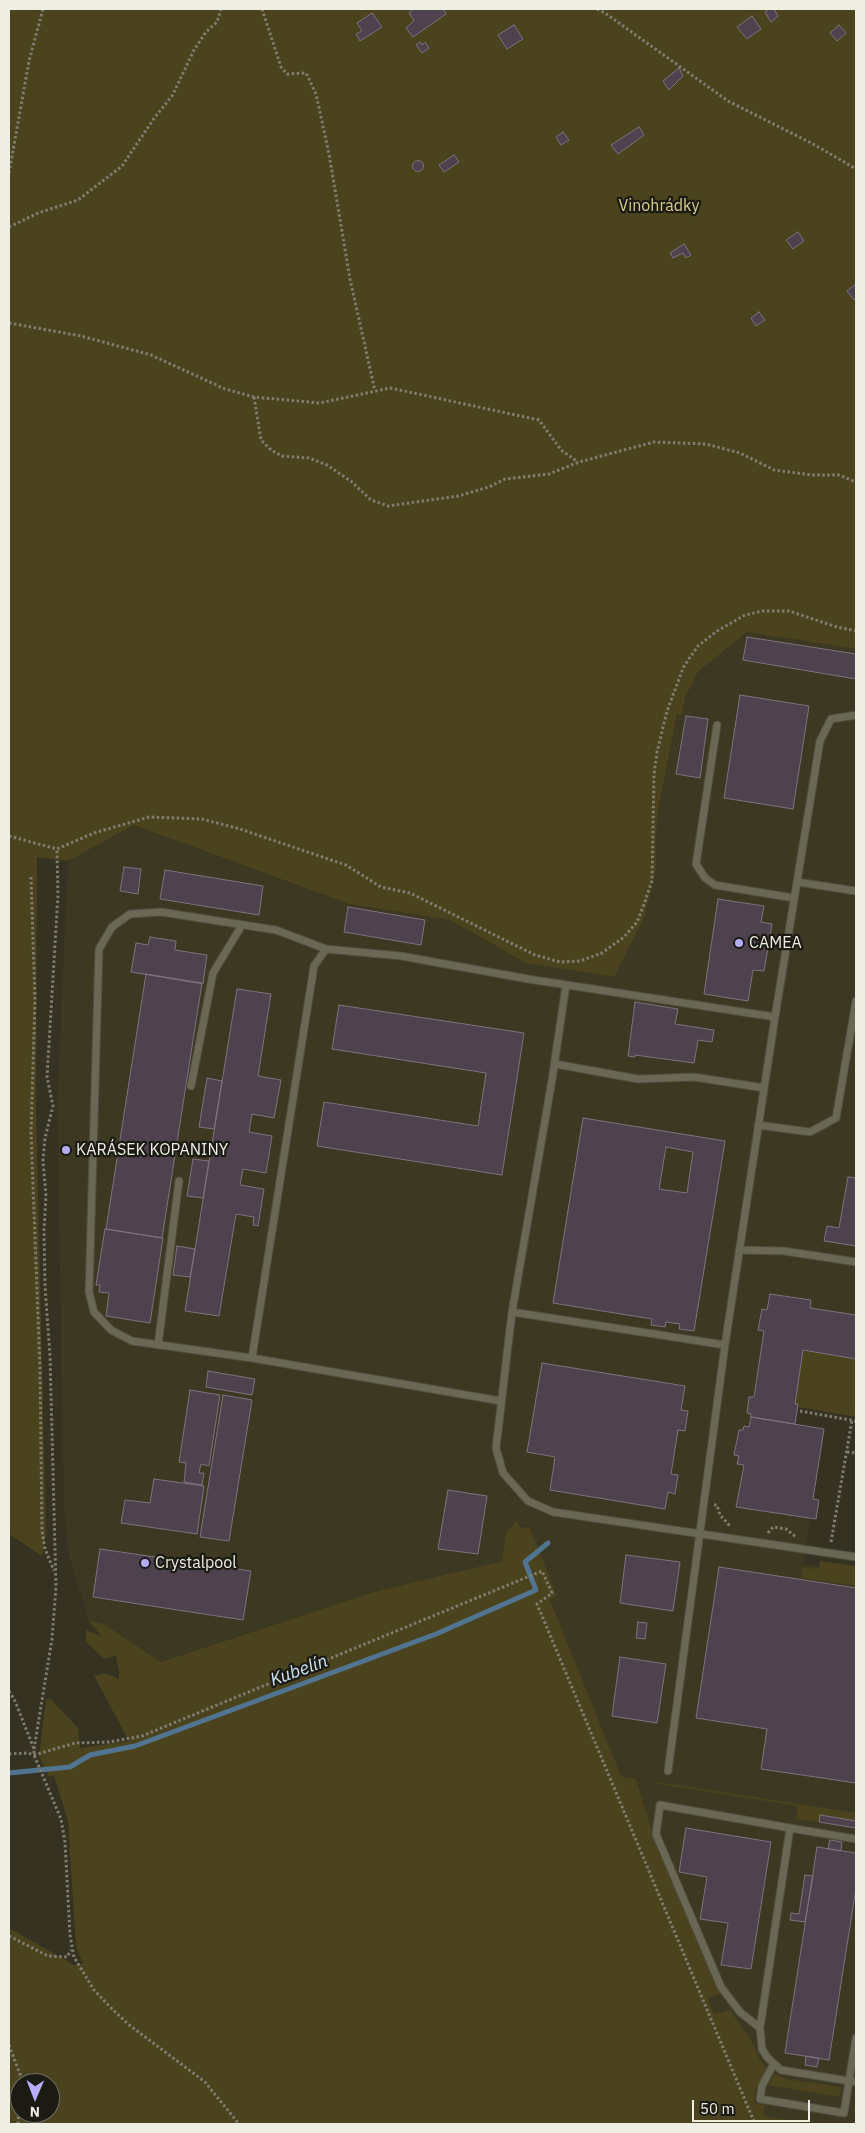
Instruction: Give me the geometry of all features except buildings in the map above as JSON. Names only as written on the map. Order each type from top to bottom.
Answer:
[{"type":"lane","points":[[668,1772],[701,1534],[703,1503],[739,1250],[820,741],[831,719],[856,715]]},
{"type":"lane","points":[[717,725],[696,864],[704,878],[715,885],[794,898]]},
{"type":"lane","points":[[797,882],[856,891]]},
{"type":"lane","points":[[501,1401],[252,1358],[132,1341],[110,1330],[94,1312],[89,1292],[99,948],[112,927],[130,914],[161,912],[276,930],[326,949],[401,956],[566,985],[775,1017]]},
{"type":"lane","points":[[191,1086],[212,973],[242,925]]},
{"type":"lane","points":[[252,1358],[314,966],[326,949]]},
{"type":"lane","points":[[566,985],[555,1064],[512,1312],[496,1448],[503,1473],[528,1501],[553,1512],[856,1557]]},
{"type":"lane","points":[[758,1125],[810,1132],[836,1118],[856,1001]]},
{"type":"lane","points":[[555,1064],[638,1079],[694,1077],[764,1088]]},
{"type":"lane","points":[[158,1345],[179,1181]]},
{"type":"lane","points":[[739,1250],[784,1251],[856,1262]]},
{"type":"lane","points":[[512,1312],[725,1345]]},
{"type":"lane","points":[[760,2028],[740,2012],[721,1987],[656,1834],[660,1805],[856,1839]]},
{"type":"lane","points":[[790,1828],[760,2028],[762,2049],[773,2065],[781,2070],[853,2082]]},
{"type":"lane","points":[[773,2065],[762,2086],[760,2099],[844,2113],[853,2082],[856,2038]]},
{"type":"path","points":[[9,173],[29,61],[43,9]]},
{"type":"path","points":[[9,227],[38,213],[78,200],[122,166],[155,117],[172,96],[194,50],[206,32],[217,22],[221,9]]},
{"type":"path","points":[[262,9],[281,67],[287,74],[306,73],[316,94],[330,154],[350,279],[375,391]]},
{"type":"path","points":[[597,9],[728,101],[815,145],[856,169]]},
{"type":"path","points":[[9,323],[81,336],[151,355],[225,388],[254,397],[320,403],[390,388],[539,420],[561,450],[578,462]]},
{"type":"path","points":[[254,397],[261,440],[271,450],[282,456],[309,458],[328,464],[352,482],[371,500],[388,506],[458,496],[489,487],[505,479],[549,474],[578,462],[654,442],[706,444],[740,453],[774,470],[812,475],[839,475],[856,482]]},
{"type":"path","points":[[9,836],[57,849],[94,833],[149,817],[202,819],[240,829],[346,865],[381,887],[410,893],[535,955],[560,962],[580,961],[602,953],[624,937],[636,922],[652,881],[654,774],[657,752],[667,711],[684,666],[698,646],[717,631],[745,615],[763,611],[789,611],[837,627],[856,631]]},
{"type":"path","points":[[57,849],[58,904],[47,1077],[53,1106],[45,1138],[43,1161],[46,1196],[44,1229],[45,1286],[50,1356],[56,1574],[52,1639],[34,1755],[61,1819],[65,1842],[72,1949],[94,1990],[128,2024],[206,2082],[239,2124]]},
{"type":"path","points":[[31,877],[35,1000],[30,1133],[40,1369],[42,1531],[45,1549],[56,1574]]},
{"type":"path","points":[[800,1411],[854,1421],[832,1542],[824,1542]]},
{"type":"path","points":[[847,1452],[856,1453]]},
{"type":"path","points":[[703,1503],[717,1505],[724,1521],[734,1528]]},
{"type":"path","points":[[759,1532],[768,1533],[773,1527],[786,1529],[802,1539]]},
{"type":"path","points":[[9,1754],[28,1753],[34,1755],[75,1743],[109,1742],[142,1736],[542,1571],[552,1593],[537,1604],[755,2124]]},
{"type":"path","points":[[9,1691],[15,1701],[34,1749]]},
{"type":"path","points":[[9,1936],[48,1956],[67,1957],[72,1949]]},
{"type":"path","points":[[9,2044],[13,2050],[20,2073]]},
{"type":"shaded area","points":[[747,632],[856,649],[856,1359],[803,1350],[795,1424],[824,1429],[803,1564],[856,1571],[856,2124],[778,2124],[752,2111],[550,1600],[557,1597],[518,1521],[506,1532],[502,1561],[370,1593],[161,1662],[104,1624],[89,1621],[68,1552],[64,1505],[57,1105],[68,861],[134,825],[349,904],[450,920],[526,963],[614,977],[644,918],[656,869],[657,815],[677,714],[682,713],[685,698],[698,672]]},
{"type":"green space","name":"Vinohrádky","points":[[9,9],[856,9],[856,649],[747,632],[698,672],[685,698],[682,714],[677,714],[657,815],[656,869],[644,918],[614,977],[526,963],[450,920],[349,904],[134,825],[68,861],[37,857],[36,1111],[46,1534],[42,1556],[9,1534]]},
{"type":"green space","points":[[803,1350],[856,1359],[856,1417],[798,1407],[798,1404],[795,1404]]},
{"type":"green space","points":[[517,1520],[520,1527],[530,1528],[557,1596],[550,1600],[621,1776],[636,1779],[653,1836],[720,1994],[708,1998],[714,2014],[730,2010],[752,2042],[761,2062],[767,2069],[755,2091],[754,2103],[765,2105],[763,2116],[815,2124],[9,2124],[9,1928],[74,1965],[83,1964],[76,1947],[68,1821],[54,1775],[49,1777],[39,1756],[46,1700],[50,1698],[78,1728],[80,1748],[129,1741],[94,1676],[105,1673],[119,1679],[116,1655],[104,1659],[86,1642],[86,1630],[101,1636],[89,1621],[104,1624],[161,1662],[370,1593],[502,1561],[506,1532]]},
{"type":"green space","points":[[820,1561],[856,1566],[856,1586],[801,1578],[803,1567],[816,1569],[819,1567]]},
{"type":"green space","points":[[658,1782],[856,1813],[856,1821],[820,1815],[819,1822],[796,1819],[798,1806],[659,1784]]},
{"type":"green space","points":[[774,2074],[786,2079],[841,2087],[840,2097],[768,2085]]},
{"type":"waterway","name":"Kubelín","points":[[9,1773],[70,1767],[90,1755],[135,1746],[436,1634],[536,1590],[525,1562],[548,1543]]},
{"type":"place","name":"CAMEA","points":[[739,943]]},
{"type":"place","name":"KARÁSEK KOPANINY","points":[[66,1150]]},
{"type":"place","name":"Crystalpool","points":[[145,1563]]}]
